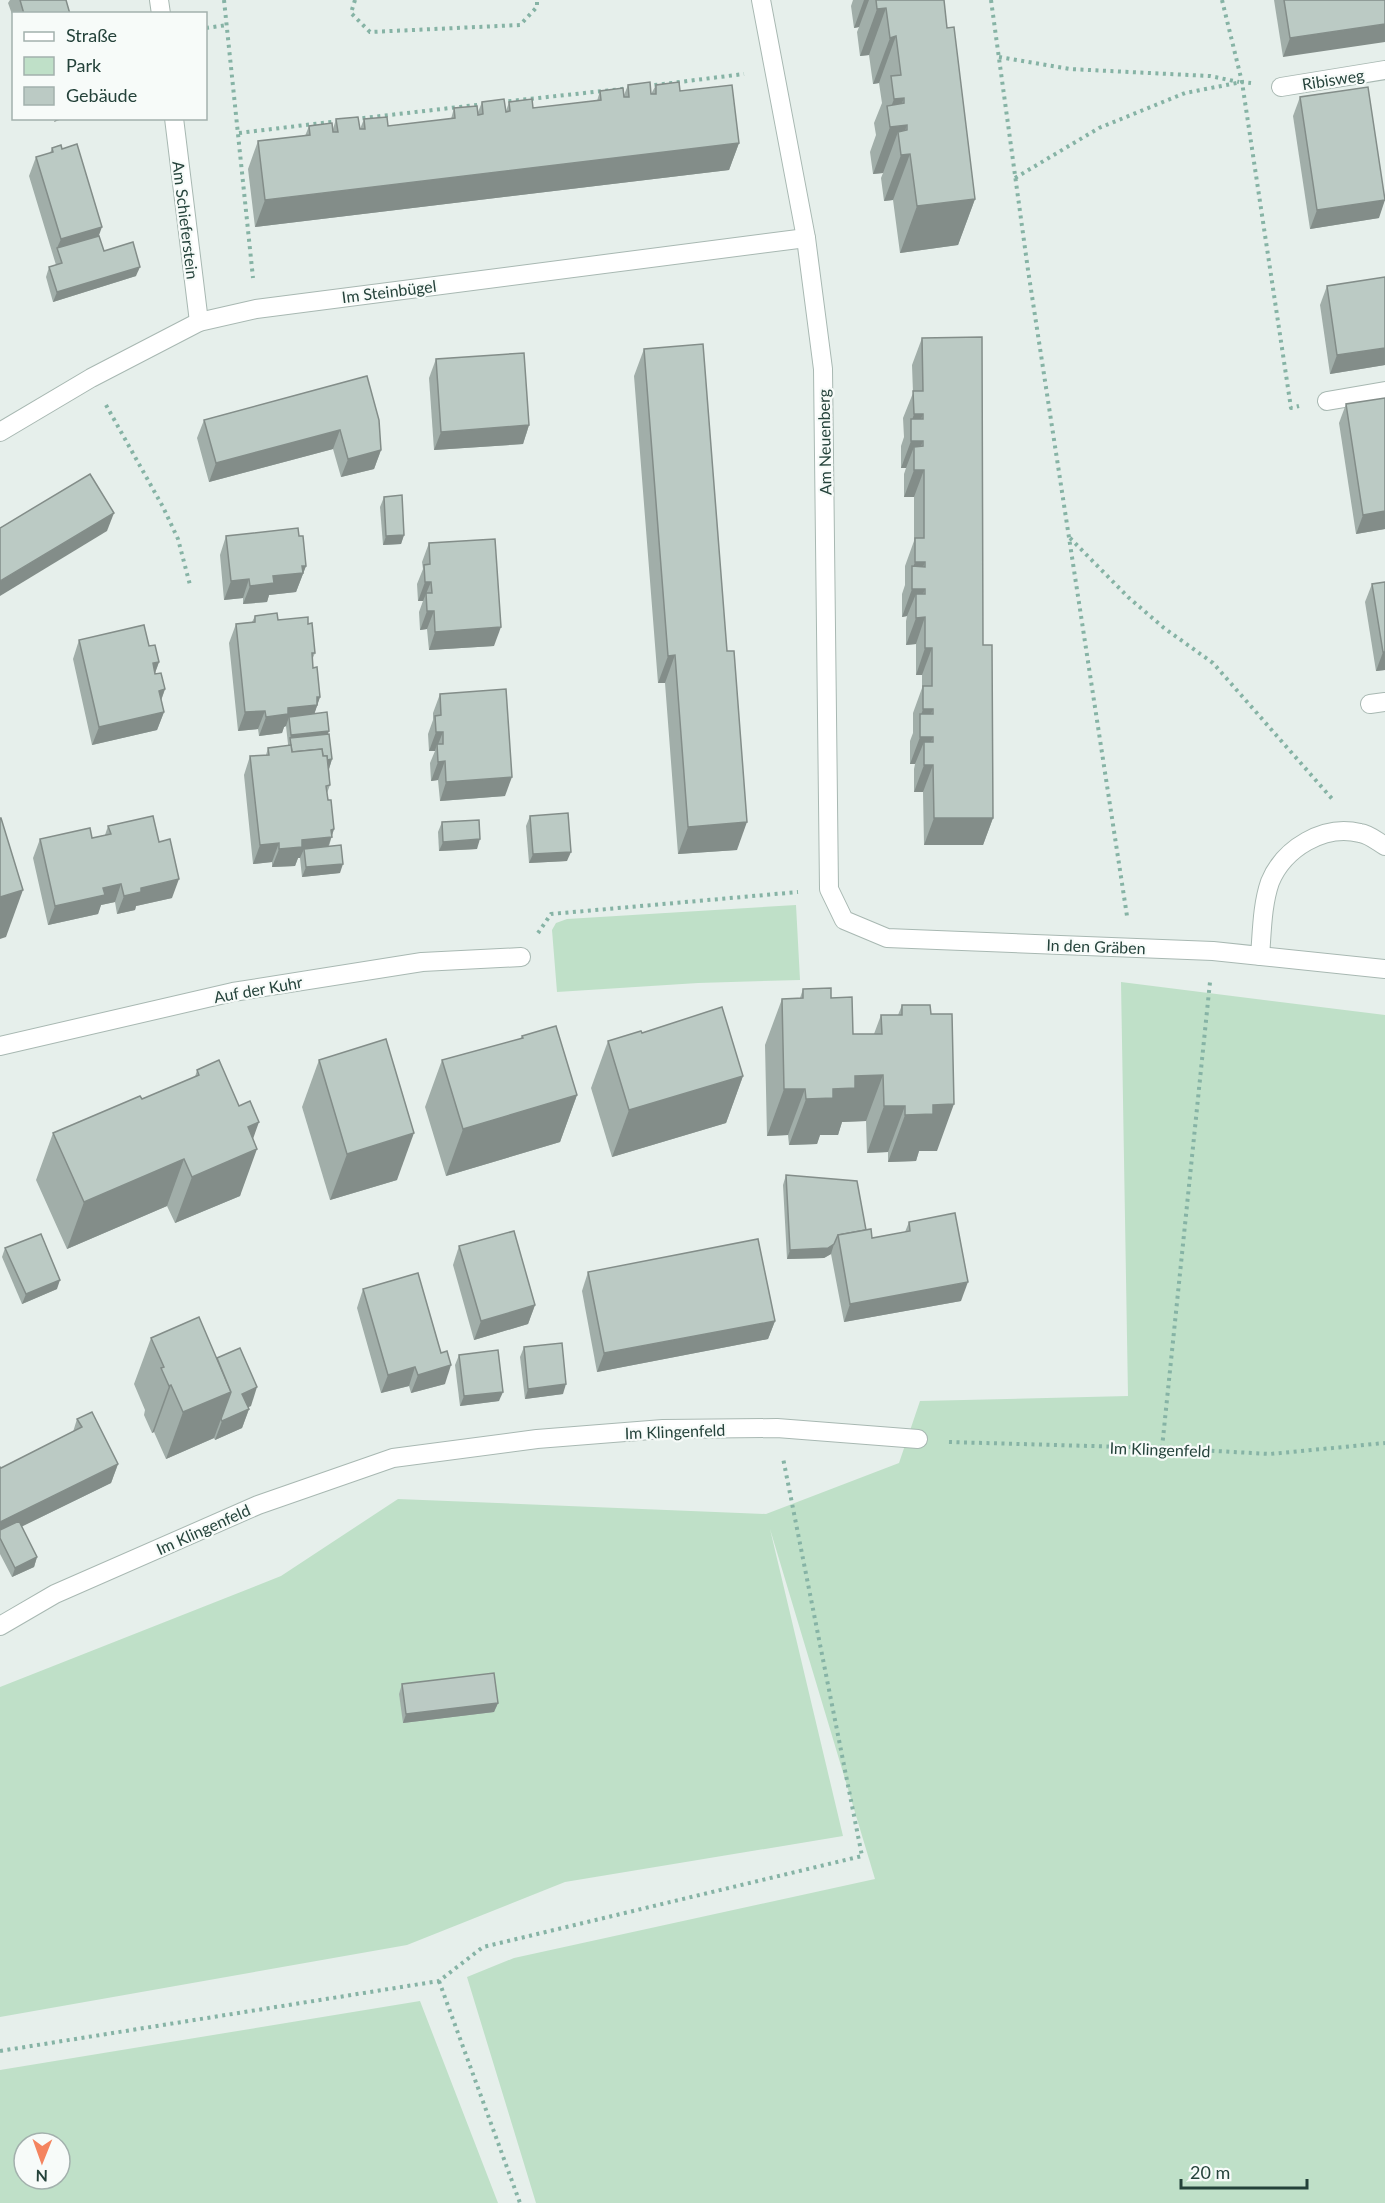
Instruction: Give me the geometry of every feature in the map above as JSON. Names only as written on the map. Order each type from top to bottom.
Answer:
[{"type":"street","name":"Am Neuenberg","points":[[761,0],[806,238],[823,369],[829,889]]},
{"type":"street","name":"Ribisweg","points":[[1281,87],[1385,70]]},
{"type":"street","name":"Am Schieferstein","points":[[174,120],[199,322]]},
{"type":"street","name":"Im Steinbügel","points":[[0,432],[91,378],[199,322],[256,309],[806,238]]},
{"type":"street","points":[[1327,401],[1385,391]]},
{"type":"street","points":[[1260,956],[1264,908],[1270,883],[1282,860],[1304,843],[1329,832],[1361,832],[1385,846]]},
{"type":"street","name":"In den Gräben","points":[[829,889],[844,920],[887,938],[1213,951],[1385,969]]},
{"type":"street","name":"Auf der Kuhr","points":[[0,1046],[233,992],[422,962],[521,957]]},
{"type":"street","name":"Im Klingenfeld","points":[[0,1626],[55,1594],[258,1505],[393,1458],[537,1439],[663,1429],[777,1428],[918,1439]]},
{"type":"path","points":[[224,0],[256,309]]},
{"type":"path","points":[[355,0],[351,13],[370,32],[520,25],[537,7],[537,0]]},
{"type":"path","points":[[991,0],[1131,948]]},
{"type":"path","points":[[1221,0],[1242,82],[1292,408],[1327,401]]},
{"type":"path","points":[[207,28],[226,25]]},
{"type":"path","points":[[999,57],[1070,69],[1210,76],[1281,87]]},
{"type":"path","points":[[239,133],[775,70]]},
{"type":"path","points":[[1016,178],[1099,128],[1185,93],[1242,82]]},
{"type":"path","points":[[91,378],[138,461],[178,539],[190,585]]},
{"type":"path","points":[[1069,538],[1135,603],[1164,628],[1213,663],[1361,832]]},
{"type":"path","points":[[521,957],[551,914],[829,889]]},
{"type":"path","points":[[1162,1448],[1213,951]]},
{"type":"path","points":[[0,2051],[439,1981],[483,1947],[862,1856],[777,1428]]},
{"type":"path","name":"Im Klingenfeld","points":[[918,1439],[962,1443],[1162,1448],[1270,1455],[1385,1443]]},
{"type":"path","points":[[439,1981],[520,2203]]},
{"type":"green space","points":[[796,905],[800,980],[698,983],[557,992],[552,930],[556,923],[567,919]]},
{"type":"green space","points":[[1121,982],[1385,1015],[1385,2203],[536,2203],[467,1977],[514,1958],[875,1879],[770,1529],[843,1836],[565,1882],[407,1945],[0,2017],[0,1687],[281,1576],[398,1499],[766,1514],[899,1463],[920,1401],[1128,1396]]},
{"type":"green space","points":[[420,2001],[498,2203],[0,2203],[0,2070]]},
{"type":"building","points":[[20,0],[66,0],[69,12],[23,12]]},
{"type":"building","points":[[876,0],[944,0],[947,28],[954,27],[975,199],[917,206],[910,154],[901,155],[898,132],[907,130],[907,125],[890,127],[887,106],[904,103],[904,98],[894,99],[891,76],[901,75],[896,36],[890,38],[886,8],[877,9]]},
{"type":"building","points":[[1284,0],[1385,0],[1385,24],[1290,38]]},
{"type":"building","points":[[650,82],[651,94],[656,94],[656,85],[679,82],[680,91],[732,85],[739,143],[265,200],[258,141],[310,135],[309,126],[332,123],[333,132],[338,132],[336,119],[358,117],[360,129],[365,129],[364,119],[387,117],[388,126],[455,118],[454,108],[477,106],[478,115],[483,114],[482,102],[504,99],[506,112],[510,111],[509,102],[532,99],[533,108],[601,100],[600,91],[623,88],[624,97],[629,97],[628,85]]},
{"type":"building","points":[[1368,87],[1385,200],[1317,210],[1300,97]]},
{"type":"building","points":[[77,144],[102,227],[61,239],[36,157],[53,152],[52,148],[61,145],[62,149]]},
{"type":"building","points":[[99,236],[104,251],[133,242],[140,267],[57,292],[49,267],[62,263],[57,248]]},
{"type":"building","points":[[1385,277],[1385,348],[1337,355],[1327,286]]},
{"type":"building","points":[[982,337],[983,645],[992,645],[993,818],[934,818],[933,765],[924,765],[924,742],[933,742],[933,737],[920,737],[920,714],[933,714],[933,709],[923,709],[923,686],[932,686],[932,648],[925,648],[925,617],[916,618],[916,594],[925,594],[925,589],[912,589],[912,566],[925,567],[925,562],[915,562],[915,538],[924,538],[924,470],[914,470],[914,447],[923,446],[923,441],[911,441],[911,419],[923,419],[923,414],[914,414],[913,391],[923,391],[922,338]]},
{"type":"building","points":[[703,344],[727,651],[734,651],[747,822],[688,827],[675,655],[668,656],[644,349]]},
{"type":"building","points":[[524,353],[529,425],[441,432],[436,359]]},
{"type":"building","points":[[367,376],[379,420],[381,450],[348,459],[340,430],[216,463],[204,420]]},
{"type":"building","points":[[1385,398],[1385,511],[1363,515],[1346,404]]},
{"type":"building","points":[[90,474],[114,513],[0,581],[0,528]]},
{"type":"building","points":[[402,495],[404,535],[386,536],[384,497]]},
{"type":"building","points":[[298,528],[299,536],[303,536],[306,566],[302,566],[303,573],[273,576],[274,583],[250,586],[249,579],[231,581],[226,536]]},
{"type":"building","points":[[495,539],[501,627],[435,632],[434,611],[427,611],[426,593],[432,593],[431,582],[425,582],[424,565],[430,564],[429,543]]},
{"type":"building","points":[[1385,582],[1385,652],[1383,652],[1372,584]]},
{"type":"building","points":[[277,613],[278,620],[308,617],[308,624],[312,623],[315,653],[312,653],[313,668],[317,667],[320,697],[317,697],[317,705],[288,708],[288,714],[266,717],[265,711],[245,712],[236,624],[255,622],[255,616]]},
{"type":"building","points":[[144,625],[149,646],[155,645],[159,662],[153,663],[155,674],[161,673],[165,689],[159,691],[164,712],[99,727],[79,640]]},
{"type":"building","points":[[506,689],[512,777],[446,782],[445,761],[438,762],[437,744],[443,744],[443,732],[436,732],[435,716],[441,715],[440,694]]},
{"type":"building","points":[[327,712],[329,731],[291,735],[289,717]]},
{"type":"building","points":[[329,734],[332,759],[327,760],[327,756],[323,756],[322,749],[292,752],[290,738]]},
{"type":"building","points":[[291,745],[292,752],[322,749],[323,756],[327,756],[330,785],[326,786],[328,800],[331,800],[334,829],[331,830],[332,837],[302,840],[302,847],[279,849],[279,843],[260,845],[250,756],[269,755],[268,748]]},
{"type":"building","points":[[568,813],[571,852],[533,854],[530,816]]},
{"type":"building","points":[[153,816],[159,842],[170,839],[179,879],[141,888],[141,892],[124,896],[121,884],[103,888],[105,895],[55,906],[40,839],[90,828],[92,838],[111,834],[108,826]]},
{"type":"building","points":[[0,818],[23,890],[0,897]]},
{"type":"building","points":[[479,820],[480,839],[443,842],[442,822]]},
{"type":"building","points":[[341,845],[343,864],[306,867],[304,849]]},
{"type":"building","points":[[831,988],[831,998],[852,997],[853,1034],[882,1034],[881,1015],[902,1015],[902,1005],[930,1005],[931,1014],[952,1014],[954,1104],[933,1105],[933,1114],[905,1115],[905,1106],[884,1106],[883,1075],[855,1076],[855,1088],[833,1089],[833,1098],[806,1099],[805,1089],[784,1089],[782,999],[803,998],[803,989]]},
{"type":"building","points":[[722,1007],[743,1076],[629,1110],[608,1041],[641,1031],[642,1033]]},
{"type":"building","points":[[556,1026],[577,1095],[463,1129],[442,1060],[523,1038],[522,1036]]},
{"type":"building","points":[[386,1039],[414,1133],[347,1154],[319,1060]]},
{"type":"building","points":[[219,1060],[239,1106],[250,1101],[259,1122],[248,1127],[257,1149],[192,1177],[184,1159],[84,1202],[53,1133],[140,1096],[142,1099],[199,1075],[197,1070]]},
{"type":"building","points":[[786,1175],[857,1181],[866,1230],[838,1235],[834,1244],[828,1248],[790,1250]]},
{"type":"building","points":[[955,1213],[968,1282],[850,1304],[838,1235],[871,1229],[872,1238],[910,1231],[909,1222]]},
{"type":"building","points":[[514,1231],[535,1305],[481,1321],[459,1246]]},
{"type":"building","points":[[41,1234],[60,1280],[26,1294],[5,1248]]},
{"type":"building","points":[[758,1239],[775,1321],[604,1353],[588,1272]]},
{"type":"building","points":[[418,1273],[441,1353],[447,1351],[451,1365],[418,1375],[415,1367],[388,1375],[363,1289]]},
{"type":"building","points":[[199,1317],[231,1392],[183,1412],[161,1368],[164,1367],[151,1338]]},
{"type":"building","points":[[562,1343],[566,1384],[528,1389],[524,1347]]},
{"type":"building","points":[[240,1348],[257,1387],[242,1394],[249,1409],[222,1421],[231,1392],[217,1358]]},
{"type":"building","points":[[498,1350],[503,1392],[464,1396],[459,1355]]},
{"type":"building","points":[[92,1412],[118,1464],[0,1522],[0,1467],[82,1427],[77,1419]]},
{"type":"building","points":[[19,1521],[37,1557],[15,1568],[0,1538],[0,1530]]},
{"type":"building","points":[[494,1673],[498,1703],[406,1714],[402,1684]]}]
